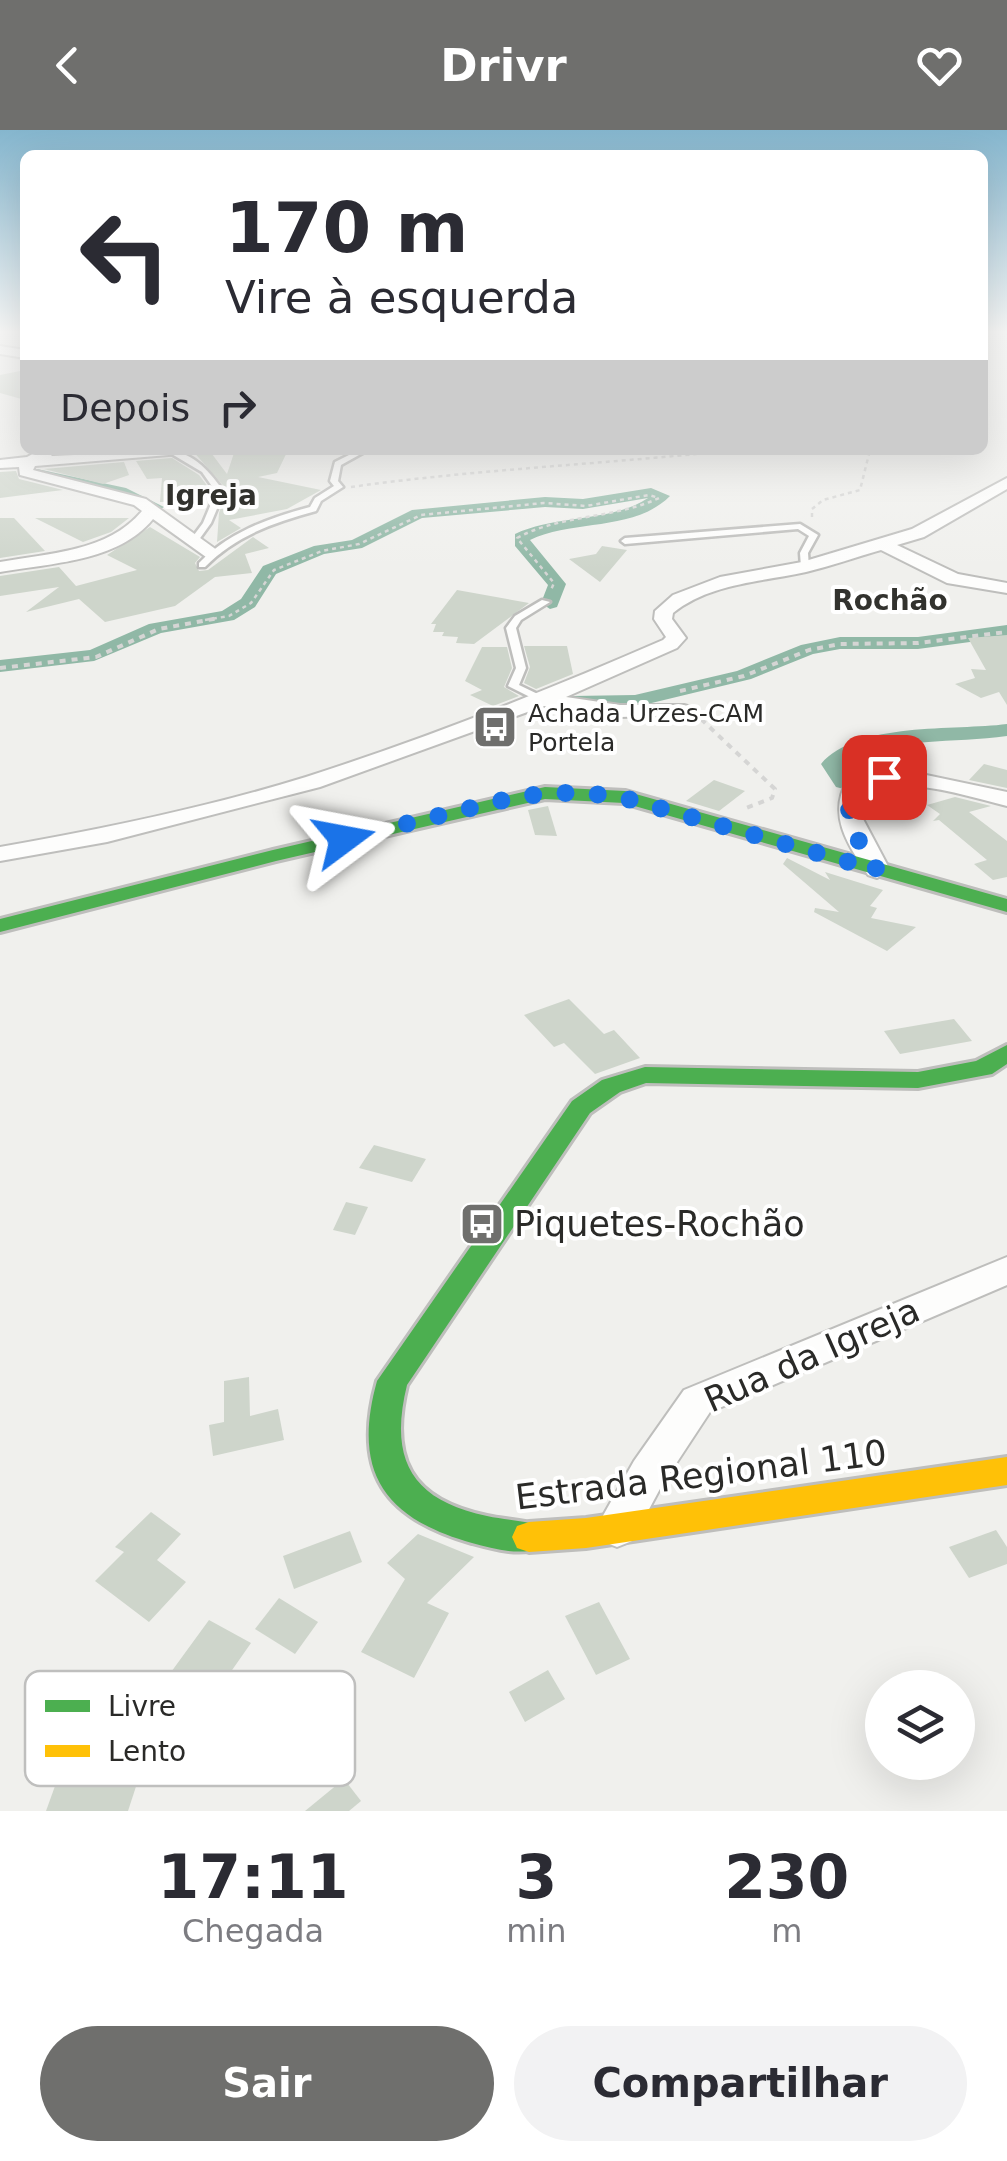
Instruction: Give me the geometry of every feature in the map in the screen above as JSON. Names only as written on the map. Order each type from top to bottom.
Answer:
[{"type":"main road","points":[[0,926],[520,796],[603,794],[1007,906]]},
{"type":"main road","name":"Estrada Regional 110","points":[[1007,1053],[983,1068],[918,1080],[646,1075],[620,1080],[581,1107],[392,1381],[381,1433],[388,1468],[402,1491],[454,1520],[497,1534],[535,1536],[618,1528],[1007,1471]]},
{"type":"street","points":[[42,455],[24,468],[29,474],[140,502],[195,539],[208,559]]},
{"type":"street","points":[[0,464],[129,455]]},
{"type":"street","points":[[0,854],[107,834],[312,782],[542,700],[670,644],[676,638],[663,620],[664,611],[679,599],[726,581],[805,566],[918,534],[1007,483]]},
{"type":"street","points":[[0,567],[110,542],[137,531],[150,512]]},
{"type":"street","points":[[885,545],[952,578],[1007,588]]},
{"type":"street","points":[[542,700],[620,711],[678,702]]},
{"type":"street","points":[[877,870],[851,826],[846,805],[854,786],[884,777],[906,777],[950,782],[1007,799]]},
{"type":"street","name":"Rua da Igreja","points":[[618,1528],[648,1474],[697,1401],[1007,1270]]},
{"type":"lane","points":[[181,455],[205,470],[220,492],[207,523],[195,539]]},
{"type":"lane","points":[[208,559],[266,524],[313,509],[318,500],[339,487],[334,481],[338,464],[355,455]]},
{"type":"lane","points":[[624,541],[789,525],[808,529],[814,535],[804,553],[805,566]]},
{"type":"lane","points":[[542,700],[513,686],[521,668],[511,628],[518,618],[545,602]]},
{"type":"path","points":[[339,487],[474,470],[576,468],[691,455]]},
{"type":"path","points":[[808,529],[812,508],[823,500],[860,490],[869,455]]},
{"type":"path","points":[[0,668],[96,657],[158,629],[230,616],[251,603],[274,570],[322,551],[359,544],[421,515],[544,503],[586,506],[648,495],[659,498],[588,520],[538,528],[517,538],[554,583],[545,602]]},
{"type":"path","points":[[678,702],[809,650],[840,644],[918,643],[1007,632]]},
{"type":"path","points":[[678,702],[710,725],[775,789],[772,798],[750,808],[689,816]]},
{"type":"building","points":[[196,455],[213,455],[227,474],[233,455],[286,455],[277,473],[258,477],[321,490],[287,509],[229,520],[241,528],[217,542],[219,513],[227,490]]},
{"type":"building","points":[[172,458],[199,475],[212,492],[209,500],[160,502],[162,478],[147,479],[136,461]]},
{"type":"building","points":[[124,462],[129,475],[103,484],[44,469]]},
{"type":"building","points":[[16,471],[19,479],[63,490],[0,498],[0,472]]},
{"type":"building","points":[[0,518],[14,518],[45,551],[0,558]]},
{"type":"building","points":[[35,518],[129,518],[111,532],[83,542]]},
{"type":"building","points":[[150,527],[200,557],[195,563],[199,571],[208,570],[253,537],[269,548],[245,554],[252,573],[215,577],[175,606],[105,622],[79,599],[26,612],[59,587],[0,596],[0,576],[59,567],[76,586],[137,570],[107,555]]},
{"type":"building","points":[[602,546],[627,550],[600,582],[569,559],[596,554]]},
{"type":"building","points":[[457,590],[529,603],[474,644],[456,643],[458,637],[433,632],[436,624],[431,624]]},
{"type":"building","points":[[1007,635],[1007,705],[999,692],[981,698],[955,684],[975,678],[971,669],[986,670],[968,638]]},
{"type":"building","points":[[524,646],[567,646],[573,674],[536,689],[524,683],[530,667]]},
{"type":"building","points":[[482,647],[507,647],[512,668],[504,687],[519,696],[493,706],[470,695],[482,690],[465,681]]},
{"type":"building","points":[[984,764],[1007,770],[1007,788],[969,780]]},
{"type":"building","points":[[714,780],[745,791],[719,811],[686,801]]},
{"type":"building","points":[[955,797],[991,806],[969,812],[1007,841],[1007,877],[993,880],[974,864],[987,860],[939,820],[933,821],[940,814],[927,805]]},
{"type":"building","points":[[548,806],[557,836],[535,835],[528,810]]},
{"type":"building","points":[[787,858],[830,880],[825,872],[883,890],[870,906],[877,908],[871,918],[916,927],[887,951],[814,912],[815,908],[839,912],[783,864]]},
{"type":"building","points":[[569,999],[604,1034],[614,1030],[640,1058],[595,1074],[564,1043],[554,1047],[524,1015]]},
{"type":"building","points":[[954,1019],[972,1041],[900,1054],[884,1031]]},
{"type":"building","points":[[374,1145],[426,1159],[412,1182],[359,1168]]},
{"type":"building","points":[[346,1202],[368,1207],[355,1235],[333,1230]]},
{"type":"building","points":[[249,1377],[250,1416],[278,1409],[284,1440],[213,1456],[209,1425],[224,1422],[224,1381]]},
{"type":"building","points":[[151,1512],[181,1534],[157,1560],[186,1582],[149,1622],[95,1581],[124,1552],[115,1547]]},
{"type":"building","points":[[996,1530],[1007,1547],[1007,1564],[969,1578],[949,1547]]},
{"type":"building","points":[[350,1531],[362,1562],[294,1589],[283,1556]]},
{"type":"building","points":[[418,1534],[474,1557],[427,1603],[449,1613],[414,1678],[361,1652],[405,1579],[387,1563]]},
{"type":"building","points":[[279,1598],[318,1622],[295,1654],[255,1629]]},
{"type":"building","points":[[599,1602],[630,1659],[596,1675],[565,1616]]},
{"type":"building","points":[[209,1620],[251,1643],[231,1671],[172,1671]]},
{"type":"building","points":[[548,1670],[565,1699],[525,1722],[509,1692]]},
{"type":"building","points":[[55,1786],[136,1786],[128,1811],[46,1811]]},
{"type":"building","points":[[335,1786],[349,1786],[361,1801],[349,1811],[305,1811]]},
{"type":"waterway","points":[[37,474],[120,491],[156,507]]},
{"type":"waterway","points":[[0,666],[94,655],[156,628],[227,616],[248,603],[269,570],[320,550],[356,544],[418,513],[545,502],[583,504],[651,493],[662,496],[631,512],[554,526],[521,538],[523,546],[557,584],[550,603]]},
{"type":"waterway","points":[[573,702],[635,701],[744,675],[808,649],[840,643],[918,643],[1007,631]]},
{"type":"waterway","points":[[844,782],[832,764],[871,745],[916,737],[1007,730]]},
{"type":"traffic: fast","points":[[0,926],[273,856],[545,793],[625,797],[1007,906]]},
{"type":"traffic: fast","points":[[529,1537],[463,1525],[440,1516],[403,1490],[390,1472],[384,1451],[384,1416],[392,1381],[581,1107],[611,1086],[645,1075],[918,1080],[983,1068],[1007,1053]]},
{"type":"traffic: slow","points":[[529,1537],[586,1533],[1007,1471]]},
{"type":"place","name":"Achada Urzes-CAM Portela","points":[[495,727]]},
{"type":"place","name":"Piquetes-Rochão","points":[[482,1224]]},
{"type":"district","name":"Igreja","points":[[211,495]]},
{"type":"district","name":"Rochão","points":[[890,600]]},
{"type":"route","points":[[344,839],[520,796],[580,792],[624,798],[877,870],[851,826],[846,805],[854,786],[884,777]]}]
